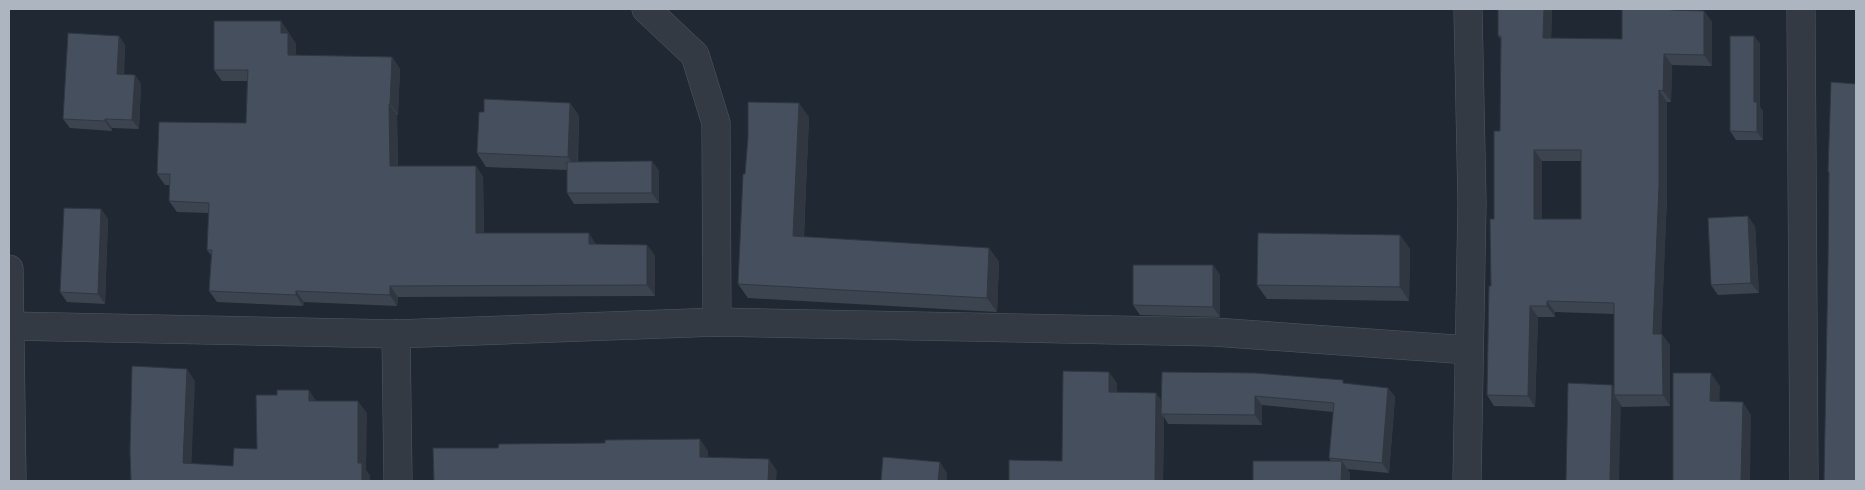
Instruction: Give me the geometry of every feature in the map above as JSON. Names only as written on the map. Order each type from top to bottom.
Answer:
[{"type":"street","points":[[646,9],[695,55],[716,123],[717,322]]},
{"type":"street","points":[[1467,481],[1472,203],[1468,9]]},
{"type":"street","points":[[1800,9],[1804,481]]},
{"type":"street","points":[[9,269],[12,481]]},
{"type":"street","points":[[10,326],[396,334],[717,322],[1214,332],[1469,350]]},
{"type":"street","points":[[396,334],[398,481]]},
{"type":"building","points":[[1498,9],[1544,9],[1543,38],[1622,39],[1622,9],[1704,11],[1704,55],[1664,54],[1663,91],[1659,90],[1659,186],[1653,334],[1662,334],[1663,395],[1614,395],[1614,303],[1547,301],[1547,306],[1530,306],[1528,396],[1487,395],[1489,286],[1491,286],[1490,219],[1494,219],[1494,131],[1500,131],[1501,36],[1498,36]],"holes":[[[1534,150],[1581,150],[1581,219],[1534,219]]]},
{"type":"building","points":[[214,21],[281,21],[281,33],[288,33],[288,55],[392,57],[389,104],[390,166],[476,166],[476,233],[589,233],[589,244],[647,245],[647,285],[390,286],[390,295],[296,291],[296,295],[209,291],[212,250],[207,250],[209,203],[169,201],[170,174],[157,174],[159,122],[246,123],[248,70],[214,70]]},
{"type":"building","points":[[68,33],[119,36],[117,74],[135,75],[132,120],[63,119]]},
{"type":"building","points":[[1730,36],[1754,36],[1754,102],[1757,102],[1757,132],[1730,131]]},
{"type":"building","points":[[1831,82],[1856,84],[1856,481],[1824,481]]},
{"type":"building","points":[[484,99],[570,103],[568,157],[477,153],[479,112],[484,112]]},
{"type":"building","points":[[748,102],[799,103],[793,236],[989,248],[987,298],[738,284],[743,174],[745,174],[748,137]]},
{"type":"building","points":[[652,161],[652,193],[567,193],[567,162]]},
{"type":"building","points":[[64,208],[101,209],[98,294],[60,292]]},
{"type":"building","points":[[1748,216],[1751,283],[1711,285],[1708,218]]},
{"type":"building","points":[[1258,233],[1400,235],[1400,287],[1257,285]]},
{"type":"building","points":[[1133,265],[1213,265],[1213,307],[1133,305]]},
{"type":"building","points":[[132,366],[187,369],[183,463],[233,466],[234,448],[257,449],[256,395],[277,395],[277,390],[309,390],[309,401],[358,401],[358,463],[362,463],[362,481],[131,481]]},
{"type":"building","points":[[1063,371],[1109,372],[1109,392],[1156,393],[1155,481],[1009,481],[1009,460],[1062,461]]},
{"type":"building","points":[[1162,372],[1255,373],[1343,380],[1343,383],[1388,388],[1382,463],[1329,458],[1334,403],[1255,396],[1255,415],[1161,414]]},
{"type":"building","points":[[1673,373],[1711,373],[1710,401],[1743,402],[1741,481],[1673,481]]},
{"type":"building","points":[[1568,383],[1612,385],[1610,481],[1566,481]]},
{"type":"building","points":[[700,439],[700,457],[769,459],[768,481],[434,481],[433,448],[498,448],[499,444],[605,443],[605,440]]},
{"type":"building","points":[[883,457],[940,462],[938,481],[881,481]]},
{"type":"building","points":[[1253,461],[1342,461],[1341,481],[1253,481]]}]
